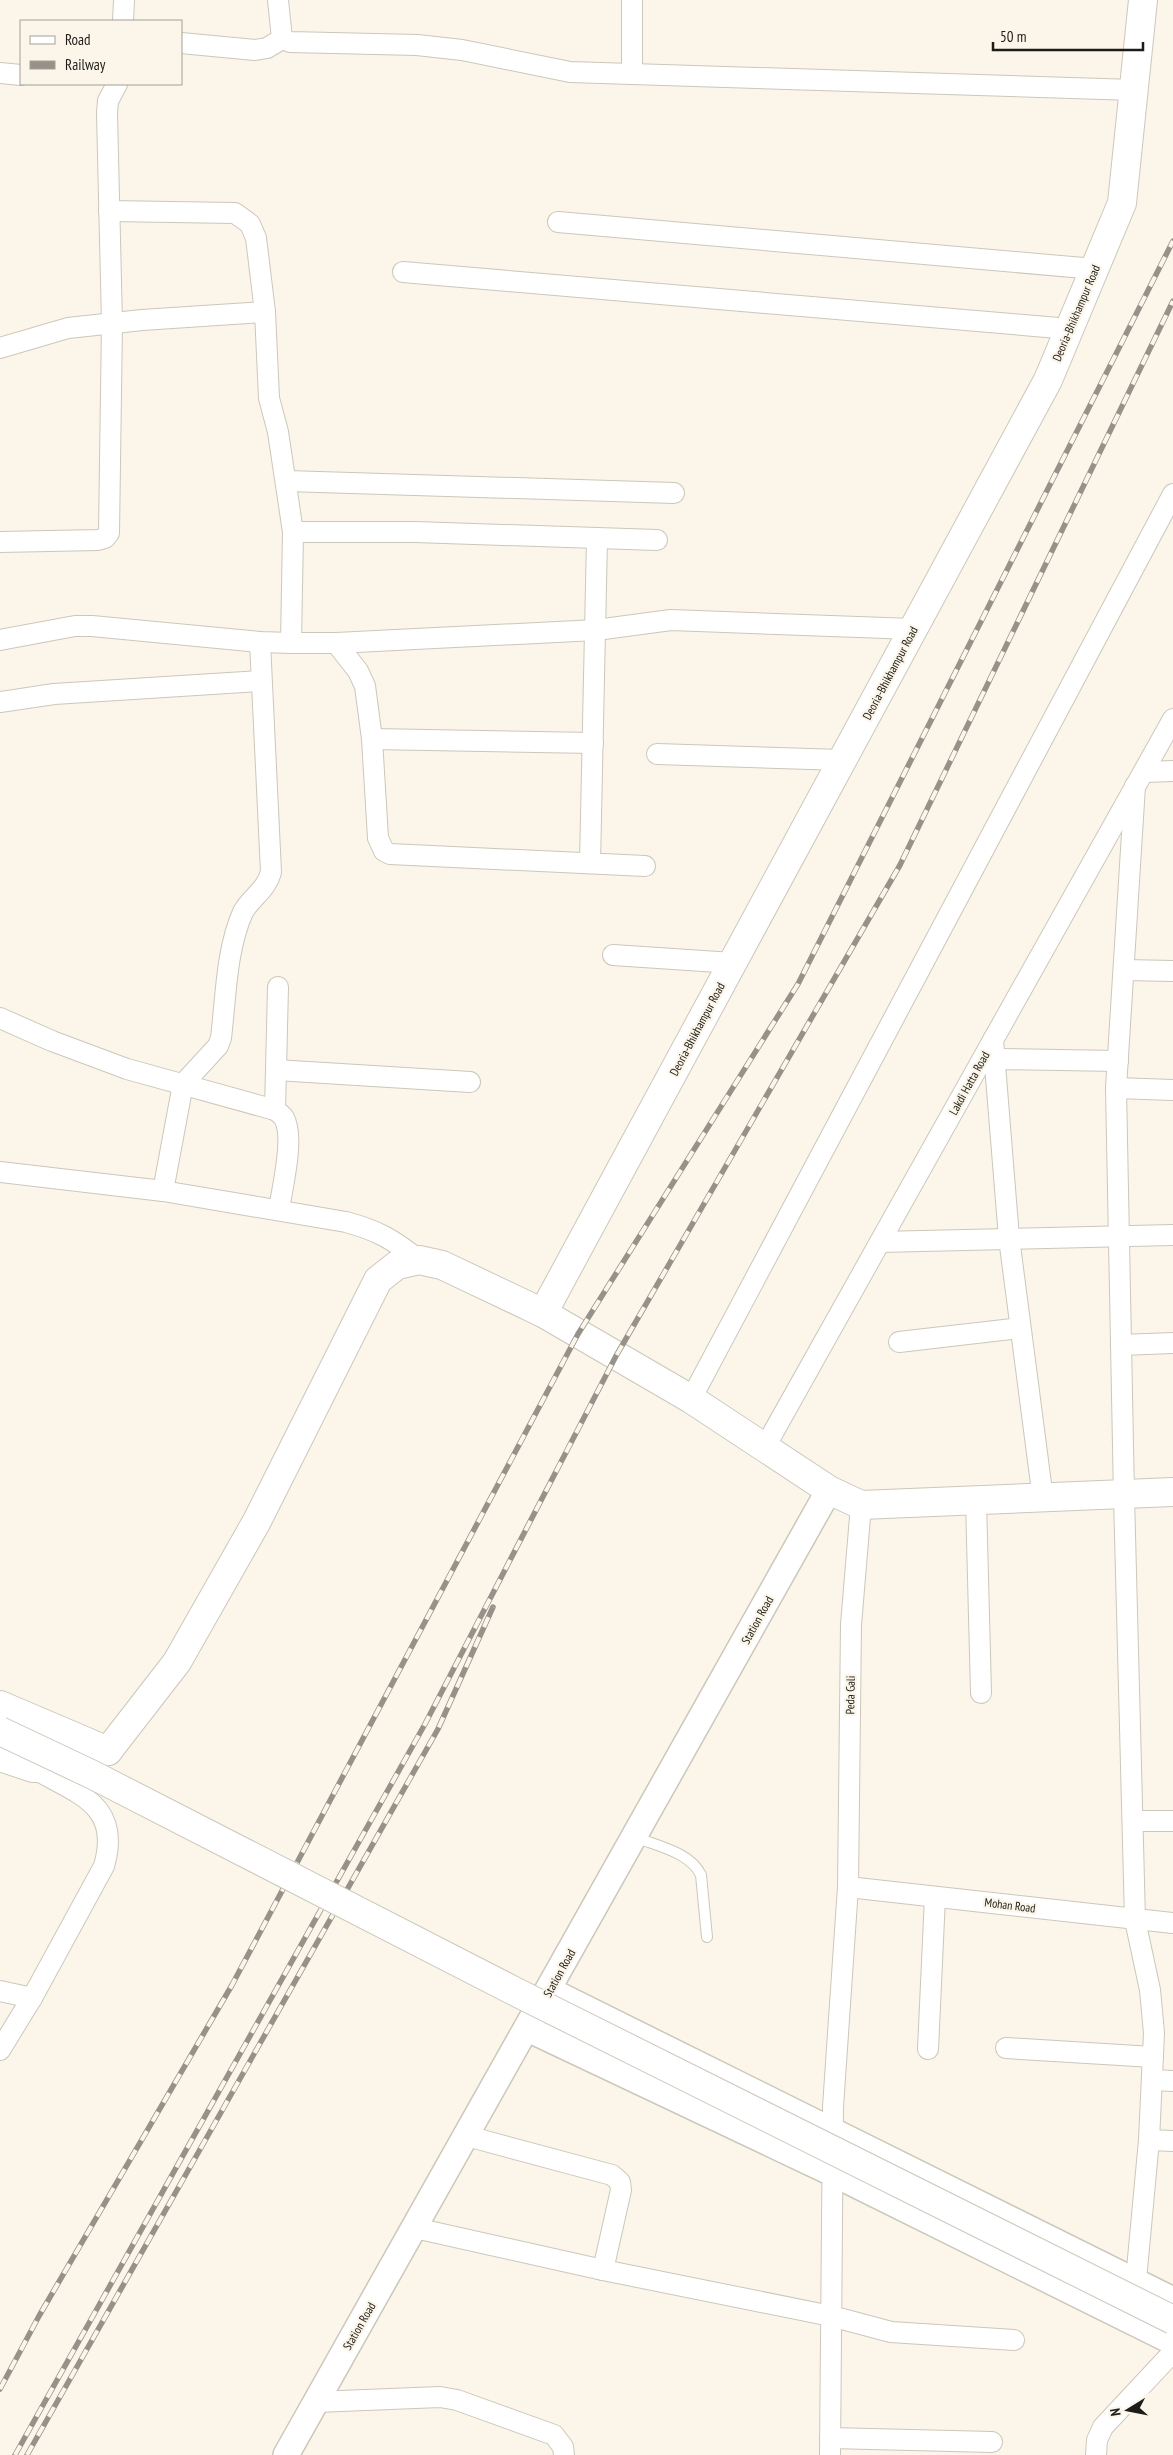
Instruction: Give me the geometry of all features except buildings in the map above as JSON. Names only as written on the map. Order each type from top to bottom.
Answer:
[{"type":"main road","name":"Deoria-Bhikhampur Road","points":[[543,1314],[1048,380],[1122,203],[1143,0]]},
{"type":"main road","points":[[0,1757],[33,1768],[54,1766],[108,1751],[182,1654],[257,1521],[378,1280],[397,1265],[419,1260],[442,1265],[543,1314],[691,1399],[829,1490],[861,1505],[1124,1496],[1173,1492]]},
{"type":"main road","points":[[0,1705],[108,1751]]},
{"type":"main road","points":[[0,1731],[93,1775],[514,1991],[1173,2320]]},
{"type":"street","points":[[124,0],[124,20]]},
{"type":"street","points":[[278,0],[282,40]]},
{"type":"street","points":[[632,0],[632,74]]},
{"type":"street","points":[[182,43],[256,50],[267,48],[282,40],[290,42],[417,45],[462,50],[570,72],[1134,90]]},
{"type":"street","points":[[0,74],[20,75]]},
{"type":"street","points":[[0,542],[98,540],[105,538],[109,532],[112,324],[107,113],[108,101],[116,85]]},
{"type":"street","points":[[109,211],[234,213],[250,224],[256,238],[265,312],[269,398],[287,481],[294,532],[291,643]]},
{"type":"street","points":[[558,222],[1095,268]]},
{"type":"street","points":[[403,272],[1070,329]]},
{"type":"street","points":[[0,348],[68,328],[265,312]]},
{"type":"street","points":[[287,481],[674,492]]},
{"type":"street","points":[[691,1399],[1173,494]]},
{"type":"street","points":[[294,532],[415,532],[657,540]]},
{"type":"street","points":[[590,863],[597,538]]},
{"type":"street","points":[[0,640],[74,626],[291,643],[336,643],[596,630],[671,620],[913,629]]},
{"type":"street","points":[[163,1191],[183,1084],[218,1046],[221,1038],[231,955],[239,924],[244,911],[268,883],[271,872],[260,642]]},
{"type":"street","points":[[336,643],[358,671],[365,686],[372,739],[378,838],[384,851],[390,854],[645,866]]},
{"type":"street","points":[[0,702],[54,694],[261,681]]},
{"type":"street","name":"Lakdi Hatta Road","points":[[765,1447],[880,1242],[994,1049],[1173,719]]},
{"type":"street","points":[[372,739],[593,743]]},
{"type":"street","points":[[657,754],[842,760]]},
{"type":"street","points":[[1136,2280],[1148,2140],[1154,2033],[1150,1990],[1135,1920],[1116,1088],[1140,779],[1173,771]]},
{"type":"street","points":[[613,955],[733,963]]},
{"type":"street","points":[[1124,970],[1173,970]]},
{"type":"street","points":[[275,1110],[278,987]]},
{"type":"street","points":[[0,1018],[52,1041],[127,1069],[275,1110],[283,1116],[287,1127],[288,1143],[279,1210]]},
{"type":"street","points":[[1043,1499],[1009,1238],[994,1049],[1118,1061]]},
{"type":"street","points":[[276,1070],[470,1082]]},
{"type":"street","points":[[1116,1088],[1173,1090]]},
{"type":"street","points":[[0,1172],[163,1191],[346,1222],[373,1230],[390,1238],[419,1260]]},
{"type":"street","points":[[880,1242],[1173,1235]]},
{"type":"street","points":[[899,1342],[1020,1328]]},
{"type":"street","points":[[1121,1345],[1173,1343]]},
{"type":"street","name":"Station Road","points":[[286,2455],[550,1990],[829,1490]]},
{"type":"street","points":[[976,1501],[981,1693]]},
{"type":"street","name":"Peda Gali","points":[[830,2446],[832,2129],[848,1887],[850,1625],[861,1505]]},
{"type":"street","points":[[0,2050],[32,1998],[104,1866],[109,1849],[109,1833],[104,1818],[94,1804],[33,1768]]},
{"type":"street","points":[[1133,1821],[1173,1820]]},
{"type":"street","name":"Mohan Road","points":[[848,1887],[1173,1923]]},
{"type":"street","points":[[928,2049],[935,1897]]},
{"type":"street","points":[[550,1990],[1173,2300]]},
{"type":"street","points":[[0,1991],[32,1998]]},
{"type":"street","points":[[528,2029],[832,2173],[1173,2342]]},
{"type":"street","points":[[1006,2048],[1153,2057]]},
{"type":"street","points":[[1152,2080],[1173,2082]]},
{"type":"street","points":[[467,2136],[612,2175],[620,2182],[621,2190],[602,2270]]},
{"type":"street","points":[[1148,2140],[1173,2141]]},
{"type":"street","points":[[415,2228],[602,2270],[831,2316],[899,2334],[1014,2340]]},
{"type":"street","points":[[1096,2455],[1097,2440],[1103,2426],[1173,2352]]},
{"type":"street","points":[[316,2402],[423,2396],[456,2400],[554,2435],[560,2440],[564,2455]]},
{"type":"street","points":[[830,2446],[992,2442]]},
{"type":"lane","points":[[635,1837],[687,1858],[697,1866],[701,1875],[707,1937]]},
{"type":"railway","points":[[0,2389],[39,2316],[232,1985],[578,1334],[798,984],[1173,241]]},
{"type":"railway","points":[[15,2455],[425,1724],[616,1356],[900,865],[1173,301]]},
{"type":"railway","points":[[27,2455],[438,1729],[493,1607]]}]
